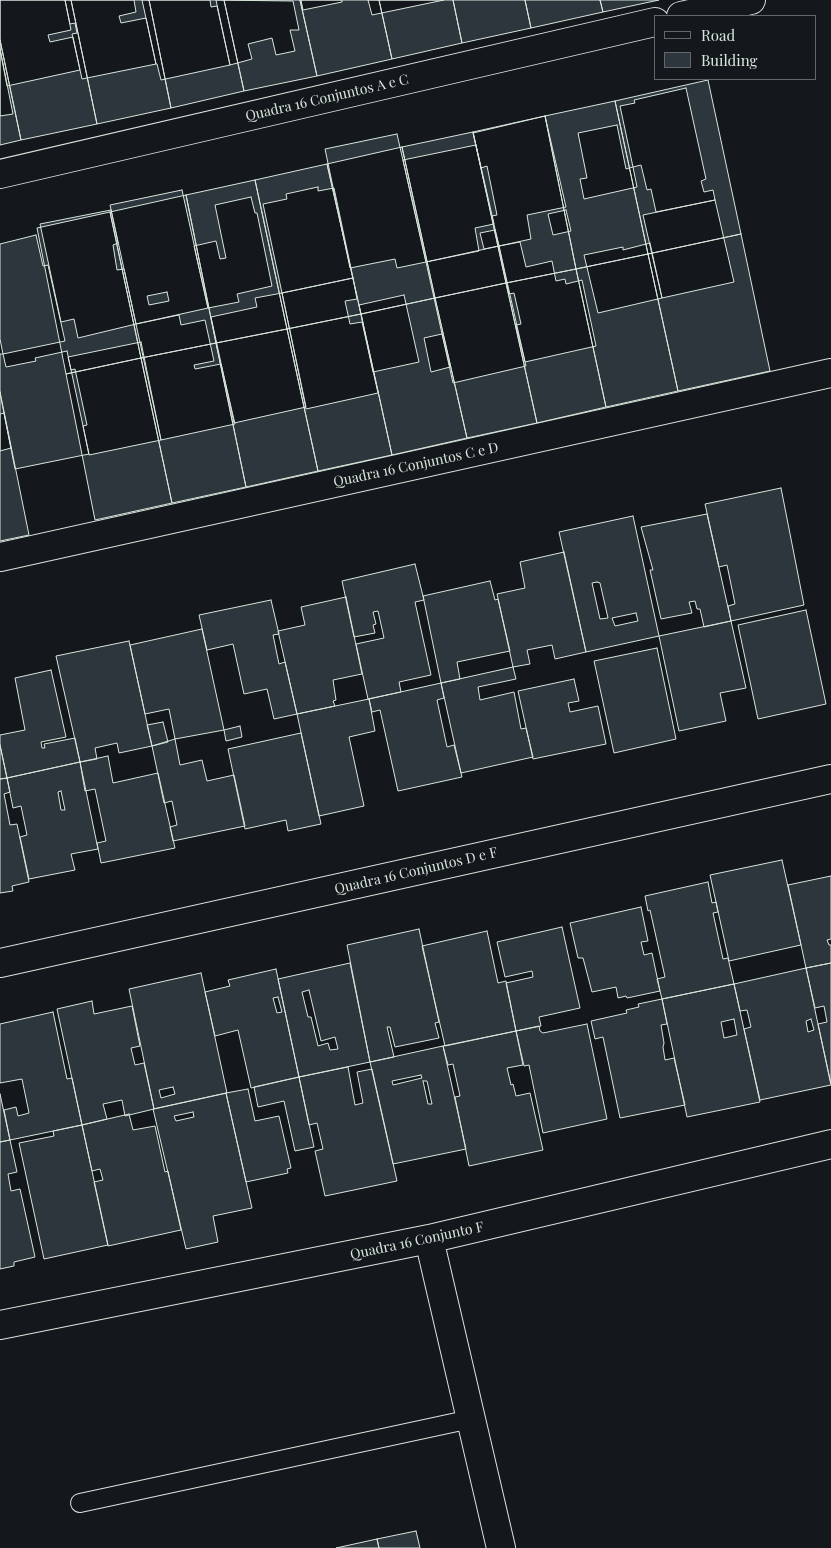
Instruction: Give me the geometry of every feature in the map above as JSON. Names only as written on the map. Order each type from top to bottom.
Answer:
[{"type":"street","points":[[685,15],[751,0]]},
{"type":"street","name":"Quadra 16 Conjuntos A e C","points":[[0,174],[654,22]]},
{"type":"street","name":"Quadra 16 Conjuntos C e D","points":[[0,556],[831,373]]},
{"type":"street","name":"Quadra 16 Conjuntos D e F","points":[[0,964],[831,779]]},
{"type":"street","name":"Quadra 16 Conjunto F","points":[[0,1325],[429,1239],[831,1144]]},
{"type":"street","points":[[429,1239],[501,1548]]},
{"type":"lane","points":[[80,1503],[471,1419]]},
{"type":"building","points":[[0,0],[71,0],[97,124],[21,140],[0,40]]},
{"type":"building","points":[[0,0],[65,0],[71,30],[48,35],[50,42],[73,37],[80,70],[7,86],[0,49]]},
{"type":"building","points":[[65,0],[134,0],[136,12],[119,16],[121,23],[146,18],[156,64],[82,79],[72,34],[77,33],[75,23],[70,24]]},
{"type":"building","points":[[71,0],[149,0],[171,108],[97,124]]},
{"type":"building","points":[[142,0],[210,0],[211,7],[217,6],[230,65],[161,80]]},
{"type":"building","points":[[149,0],[224,0],[244,91],[171,108]]},
{"type":"building","points":[[216,0],[293,1],[299,30],[290,30],[295,51],[276,55],[272,38],[248,44],[252,59],[230,65]]},
{"type":"building","points":[[224,0],[300,0],[317,76],[244,91]]},
{"type":"building","points":[[300,0],[379,0],[392,59],[317,76]]},
{"type":"building","points":[[301,0],[342,0],[342,2],[303,10]]},
{"type":"building","points":[[368,0],[444,0],[372,15]]},
{"type":"building","points":[[379,0],[453,0],[462,43],[392,59]]},
{"type":"building","points":[[453,0],[525,0],[531,28],[462,43]]},
{"type":"building","points":[[525,0],[600,0],[603,12],[531,28]]},
{"type":"building","points":[[600,0],[659,0],[603,12]]},
{"type":"building","points":[[0,40],[21,140],[0,145]]},
{"type":"building","points":[[0,49],[13,114],[0,116]]},
{"type":"building","points":[[708,80],[741,234],[648,254],[615,101]]},
{"type":"building","points":[[686,88],[706,179],[701,181],[704,192],[713,190],[715,200],[656,212],[651,189],[647,190],[641,165],[633,167],[620,106],[635,103],[634,100]]},
{"type":"building","points":[[615,101],[648,254],[576,269],[545,116]]},
{"type":"building","points":[[545,116],[576,269],[506,283],[473,132]]},
{"type":"building","points":[[545,116],[566,207],[527,215],[531,239],[499,246],[492,216],[497,215],[487,166],[481,168],[473,133]]},
{"type":"building","points":[[617,125],[626,169],[633,167],[637,187],[584,199],[580,179],[587,178],[578,133]]},
{"type":"building","points":[[473,132],[506,283],[435,298],[402,147]]},
{"type":"building","points":[[397,134],[426,262],[397,268],[395,259],[350,268],[325,149]]},
{"type":"building","points":[[476,145],[494,224],[475,228],[479,251],[426,262],[403,160]]},
{"type":"building","points":[[402,147],[435,298],[361,314],[327,164]]},
{"type":"building","points":[[327,164],[361,314],[287,329],[255,180]]},
{"type":"building","points":[[255,180],[287,329],[216,343],[186,195]]},
{"type":"building","points":[[318,187],[318,191],[334,188],[353,278],[282,293],[263,204],[287,199],[286,194]]},
{"type":"building","points":[[182,190],[208,308],[136,324],[110,205]],"holes":[[[167,292],[169,301],[149,305],[147,296]]]},
{"type":"building","points":[[186,195],[216,343],[141,358],[110,212]]},
{"type":"building","points":[[251,197],[255,213],[257,213],[272,286],[237,294],[239,302],[208,308],[194,246],[216,241],[220,259],[226,258],[215,205]]},
{"type":"building","points":[[715,200],[734,282],[662,298],[643,215]]},
{"type":"building","points":[[111,210],[118,243],[113,245],[117,270],[124,269],[136,324],[78,338],[74,319],[61,322],[40,224]]},
{"type":"building","points":[[566,210],[571,231],[553,235],[548,214]]},
{"type":"building","points":[[110,212],[141,358],[66,374],[37,228]]},
{"type":"building","points":[[495,230],[499,246],[484,249],[480,233]]},
{"type":"building","points":[[741,234],[770,371],[678,391],[648,254]]},
{"type":"building","points":[[36,235],[43,266],[48,265],[65,341],[3,354],[0,339],[0,244]]},
{"type":"building","points":[[520,242],[526,267],[552,261],[556,281],[565,279],[566,284],[582,280],[596,346],[525,362],[516,325],[521,324],[514,293],[509,294],[499,246]]},
{"type":"building","points":[[650,243],[662,298],[598,313],[584,255],[623,247],[623,250]]},
{"type":"building","points":[[499,246],[526,366],[453,383],[426,262]]},
{"type":"building","points":[[648,254],[678,391],[606,407],[576,269]]},
{"type":"building","points":[[576,269],[606,407],[537,423],[506,283]]},
{"type":"building","points":[[353,278],[357,299],[345,301],[350,324],[362,322],[378,393],[306,409],[282,293]]},
{"type":"building","points":[[506,283],[537,423],[467,438],[435,298]]},
{"type":"building","points":[[282,293],[306,407],[234,423],[211,317],[257,307],[255,298]]},
{"type":"building","points":[[404,295],[419,362],[373,372],[359,305]]},
{"type":"building","points":[[435,298],[467,438],[392,455],[361,314]]},
{"type":"building","points":[[361,314],[392,455],[318,471],[287,329]]},
{"type":"building","points":[[179,315],[181,325],[205,320],[214,361],[194,365],[195,369],[221,364],[235,424],[161,440],[136,324]]},
{"type":"building","points":[[287,329],[318,471],[246,487],[216,343]]},
{"type":"building","points":[[442,334],[450,367],[431,372],[424,338]]},
{"type":"building","points":[[141,342],[161,440],[89,455],[83,426],[87,425],[75,369],[71,370],[68,357]]},
{"type":"building","points":[[216,343],[246,487],[172,503],[141,358]]},
{"type":"building","points":[[67,351],[89,454],[15,469],[0,393],[0,354],[3,354],[6,367],[36,361],[35,358]]},
{"type":"building","points":[[141,358],[172,503],[95,520],[66,374]]},
{"type":"building","points":[[0,392],[29,535],[0,541]]},
{"type":"building","points":[[4,413],[11,448],[0,451],[0,414]]},
{"type":"building","points":[[781,488],[804,605],[731,621],[728,606],[735,604],[727,565],[719,567],[705,504]]},
{"type":"building","points":[[707,514],[731,621],[704,627],[700,609],[697,609],[695,601],[689,602],[692,613],[661,619],[650,570],[653,570],[641,527]]},
{"type":"building","points":[[633,516],[659,636],[586,652],[559,532]],"holes":[[[592,583],[600,583],[608,618],[600,619]],[[636,613],[638,621],[615,626],[612,618]]]},
{"type":"building","points":[[564,552],[586,652],[555,659],[552,645],[527,650],[530,664],[513,667],[497,594],[525,588],[520,562]]},
{"type":"building","points":[[415,564],[424,600],[415,602],[431,675],[399,682],[401,692],[368,699],[356,644],[384,638],[378,611],[373,612],[376,624],[373,625],[375,633],[354,637],[342,581]]},
{"type":"building","points":[[490,581],[495,600],[498,599],[510,651],[457,662],[460,679],[441,683],[423,596]]},
{"type":"building","points":[[346,597],[362,674],[333,680],[336,700],[333,701],[335,706],[297,714],[278,631],[305,625],[301,607]]},
{"type":"building","points":[[271,600],[279,634],[273,635],[279,664],[285,662],[297,714],[274,719],[267,689],[244,694],[233,644],[207,650],[199,615]]},
{"type":"building","points":[[806,610],[826,704],[758,719],[738,625]]},
{"type":"building","points":[[731,621],[746,688],[720,693],[726,721],[679,731],[659,636]]},
{"type":"building","points":[[202,629],[224,730],[175,739],[169,709],[145,714],[130,645]]},
{"type":"building","points":[[129,641],[152,746],[119,753],[117,743],[95,748],[97,759],[80,762],[56,656]]},
{"type":"building","points":[[657,648],[676,739],[614,753],[594,661]]},
{"type":"building","points":[[513,667],[516,679],[478,687],[480,700],[514,692],[521,729],[526,728],[533,757],[461,773],[441,683]]},
{"type":"building","points":[[51,670],[66,737],[41,742],[42,748],[45,748],[44,744],[75,738],[80,762],[7,778],[0,745],[0,735],[25,730],[15,678]]},
{"type":"building","points":[[574,679],[579,701],[568,703],[570,712],[598,706],[606,744],[533,759],[518,691]]},
{"type":"building","points":[[441,683],[444,698],[437,700],[447,747],[454,745],[462,777],[398,791],[380,710],[372,712],[369,699]]},
{"type":"building","points":[[369,699],[375,731],[349,737],[364,806],[319,816],[297,714]]},
{"type":"building","points":[[163,722],[168,742],[152,746],[147,725]]},
{"type":"building","points":[[240,726],[242,737],[226,741],[224,730]]},
{"type":"building","points":[[301,733],[321,824],[288,831],[286,820],[245,829],[228,749]]},
{"type":"building","points":[[175,739],[180,765],[202,760],[207,781],[234,775],[245,826],[173,841],[170,827],[177,825],[172,801],[164,803],[152,746]]},
{"type":"building","points":[[0,745],[7,778],[0,779]]},
{"type":"building","points":[[108,756],[113,783],[158,773],[175,848],[101,863],[97,843],[106,841],[95,789],[85,791],[80,762]]},
{"type":"building","points":[[80,762],[98,849],[71,854],[75,870],[29,879],[20,837],[27,835],[21,806],[13,808],[7,778]],"holes":[[[61,791],[65,810],[61,810],[58,792]]]},
{"type":"building","points":[[7,778],[10,792],[4,794],[10,825],[17,824],[29,882],[12,886],[13,891],[0,893],[0,779]]},
{"type":"building","points":[[782,860],[801,945],[729,961],[710,875]]},
{"type":"building","points":[[831,876],[831,939],[827,940],[829,945],[831,945],[831,963],[806,968],[788,885]]},
{"type":"building","points":[[708,882],[712,903],[716,902],[718,912],[713,913],[723,959],[728,958],[734,984],[662,999],[657,979],[665,977],[645,896]]},
{"type":"building","points":[[641,907],[648,941],[641,942],[644,955],[652,953],[660,991],[627,998],[626,996],[618,998],[616,987],[592,992],[583,958],[578,958],[570,923]]},
{"type":"building","points":[[562,927],[580,1008],[539,1017],[541,1026],[516,1031],[506,983],[533,977],[532,971],[505,977],[497,942]]},
{"type":"building","points":[[419,929],[439,1022],[435,1023],[439,1038],[395,1047],[390,1027],[387,1027],[394,1057],[370,1062],[347,945]]},
{"type":"building","points":[[487,931],[498,983],[506,981],[516,1031],[445,1046],[422,946]]},
{"type":"building","points":[[350,963],[370,1062],[299,1077],[278,979]],"holes":[[[309,990],[321,1041],[335,1037],[338,1049],[330,1050],[328,1043],[318,1046],[311,1017],[308,1017],[302,992]]]},
{"type":"building","points":[[831,963],[831,1084],[818,1024],[827,1022],[824,1006],[815,1008],[806,968]]},
{"type":"building","points":[[806,968],[831,1085],[760,1100],[744,1029],[751,1027],[747,1010],[740,1011],[734,984]],"holes":[[[811,1019],[814,1030],[808,1032],[806,1021]]]},
{"type":"building","points":[[276,969],[299,1077],[251,1088],[238,1030],[215,1036],[205,992],[230,986],[228,980]],"holes":[[[278,997],[282,1012],[277,1013],[273,998]]]},
{"type":"building","points":[[201,973],[227,1093],[154,1109],[129,989]],"holes":[[[173,1087],[175,1094],[161,1098],[159,1090]]]},
{"type":"building","points":[[734,984],[760,1102],[687,1117],[662,999]],"holes":[[[734,1019],[737,1035],[724,1038],[721,1022]]]},
{"type":"building","points":[[662,999],[667,1024],[661,1025],[665,1060],[674,1058],[685,1105],[620,1118],[603,1037],[595,1039],[591,1021],[627,1013],[626,1010],[639,1007],[638,1004]]},
{"type":"building","points":[[92,1001],[94,1014],[132,1006],[140,1046],[131,1048],[135,1065],[144,1063],[154,1109],[125,1116],[122,1100],[103,1104],[107,1119],[82,1125],[57,1009]]},
{"type":"building","points":[[53,1012],[67,1079],[72,1078],[82,1125],[10,1140],[4,1110],[16,1107],[18,1116],[29,1113],[22,1079],[0,1083],[0,1024]]},
{"type":"building","points":[[587,1024],[607,1119],[543,1133],[529,1065],[524,1066],[516,1031],[539,1026],[540,1031],[543,1033]]},
{"type":"building","points":[[516,1031],[523,1065],[507,1068],[516,1096],[530,1093],[543,1150],[469,1166],[455,1097],[460,1096],[453,1064],[448,1065],[443,1046]]},
{"type":"building","points":[[443,1046],[466,1149],[393,1164],[370,1062]],"holes":[[[421,1075],[422,1078],[393,1085],[392,1081]],[[423,1081],[427,1081],[432,1104],[428,1104]]]},
{"type":"building","points":[[348,1067],[355,1105],[363,1103],[357,1072],[372,1069],[397,1181],[325,1196],[315,1151],[323,1149],[317,1123],[309,1125],[299,1077]]},
{"type":"building","points":[[299,1077],[314,1147],[295,1151],[284,1101],[258,1107],[254,1087]]},
{"type":"building","points":[[248,1089],[255,1121],[279,1116],[291,1168],[287,1169],[288,1173],[246,1182],[226,1093]]},
{"type":"building","points":[[226,1093],[252,1208],[213,1216],[218,1242],[186,1249],[153,1109]],"holes":[[[193,1112],[194,1117],[176,1121],[174,1116]]]},
{"type":"building","points":[[0,1094],[10,1140],[0,1142]]},
{"type":"building","points":[[129,1114],[133,1130],[155,1126],[165,1172],[168,1171],[181,1230],[108,1246],[94,1182],[103,1180],[100,1169],[92,1171],[82,1125]]},
{"type":"building","points":[[82,1125],[108,1245],[44,1259],[19,1143],[54,1136],[53,1131]]},
{"type":"building","points":[[10,1140],[17,1172],[8,1174],[11,1191],[20,1189],[35,1257],[14,1262],[14,1266],[0,1269],[0,1142]]},
{"type":"building","points":[[416,1531],[420,1548],[379,1548],[377,1539]]},
{"type":"building","points":[[377,1539],[379,1548],[336,1548]]}]
